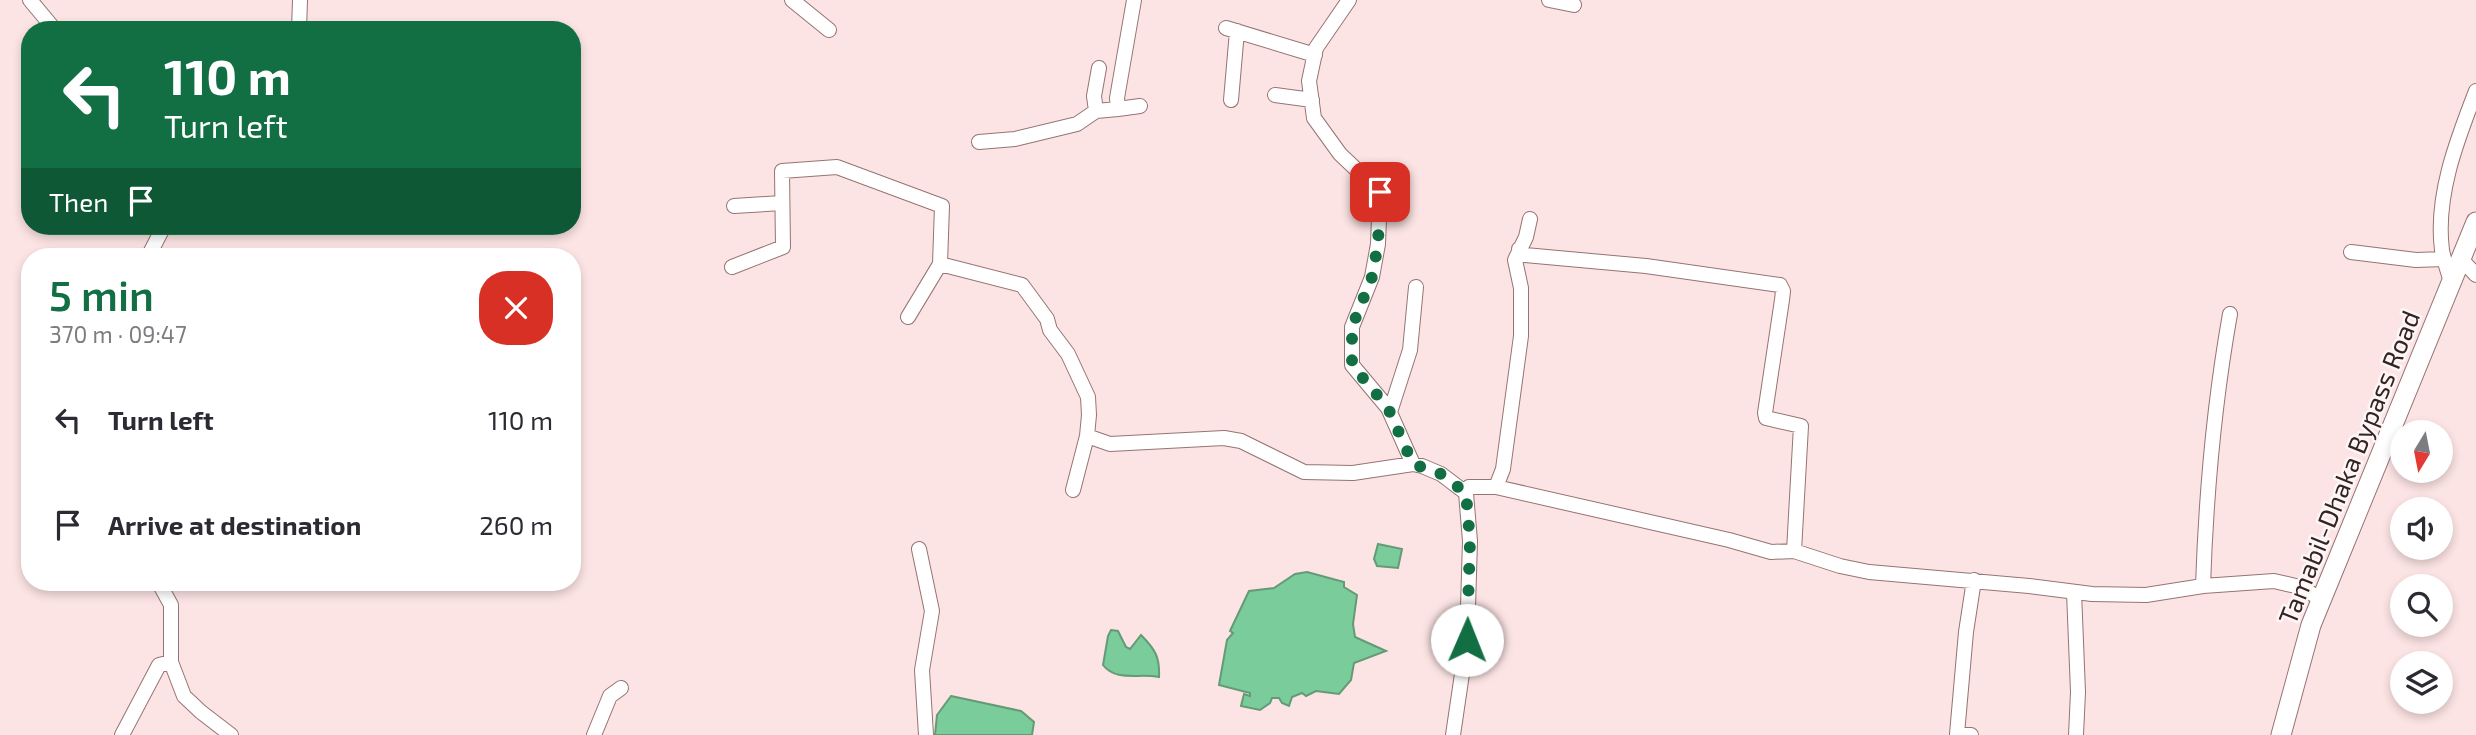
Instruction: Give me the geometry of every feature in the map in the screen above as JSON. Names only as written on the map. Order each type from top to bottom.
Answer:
[{"type":"highway","name":"Tamabil-Dhaka Bypass Road","points":[[2281,735],[2311,625],[2451,282],[2452,259],[2476,222]]},
{"type":"street","points":[[30,0],[48,21]]},
{"type":"street","points":[[299,21],[300,0]]},
{"type":"street","points":[[792,0],[829,30]]},
{"type":"street","points":[[1118,109],[1116,98],[1134,0]]},
{"type":"street","points":[[1349,0],[1316,48],[1309,81],[1314,118],[1339,153],[1380,192],[1378,244],[1372,277],[1352,327],[1352,365],[1390,412],[1413,464]]},
{"type":"street","points":[[1549,0],[1574,5]]},
{"type":"street","points":[[1231,100],[1231,29],[1315,55]]},
{"type":"street","points":[[1096,111],[1094,96],[1099,68]]},
{"type":"street","points":[[2476,91],[2456,141],[2447,173],[2441,232],[2452,259],[2476,275]]},
{"type":"street","points":[[1275,95],[1312,100]]},
{"type":"street","points":[[979,142],[1016,139],[1077,124],[1096,111],[1140,106]]},
{"type":"street","points":[[732,267],[783,247],[782,171],[837,167],[942,206],[940,264],[908,317]]},
{"type":"street","points":[[734,206],[782,203]]},
{"type":"street","points":[[1496,487],[1503,469],[1521,336],[1521,288],[1515,260],[1526,237],[1530,219]]},
{"type":"street","points":[[1518,249],[1525,255],[1646,266],[1780,285],[1783,291],[1782,300],[1765,413],[1766,418],[1771,420],[1801,426],[1794,551]]},
{"type":"street","points":[[2351,252],[2416,260],[2452,259]]},
{"type":"street","points":[[940,264],[1022,285],[1047,318],[1050,330],[1068,354],[1088,397],[1087,436],[1073,490]]},
{"type":"street","points":[[1390,412],[1410,350],[1416,288]]},
{"type":"street","points":[[2203,586],[2206,513],[2219,374],[2230,314]]},
{"type":"street","points":[[1087,436],[1110,444],[1224,438],[1241,441],[1304,472],[1314,473],[1353,473],[1413,464],[1441,474],[1466,493]]},
{"type":"street","points":[[1453,735],[1467,640],[1470,541],[1466,493],[1469,487],[1496,487],[1771,552],[1794,551],[1869,572],[1974,580],[2092,594],[2146,595],[2203,586],[2274,581],[2300,587],[2321,599]]},
{"type":"street","points":[[919,549],[932,611],[922,670],[926,735]]},
{"type":"street","points":[[1971,735],[1957,734],[1966,632],[1974,580]]},
{"type":"street","points":[[163,591],[171,605],[171,662],[184,696],[231,735]]},
{"type":"street","points":[[2074,592],[2078,692],[2076,735]]},
{"type":"street","points":[[122,735],[159,664],[171,662]]},
{"type":"street","points":[[594,735],[610,696],[621,688]]},
{"type":"shaded area","points":[[1378,544],[1402,549],[1398,568],[1377,566],[1374,559]]},
{"type":"shaded area","points":[[1307,572],[1344,582],[1344,587],[1357,595],[1353,624],[1355,637],[1386,651],[1354,663],[1351,680],[1339,694],[1316,691],[1306,696],[1302,693],[1292,697],[1289,706],[1279,698],[1272,698],[1270,703],[1260,710],[1241,706],[1244,694],[1250,696],[1250,693],[1219,685],[1227,640],[1233,633],[1230,631],[1249,591],[1274,588],[1295,574]]},
{"type":"shaded area","points":[[1111,630],[1118,631],[1126,647],[1130,649],[1141,635],[1156,654],[1159,677],[1121,675],[1108,670],[1103,665]]},
{"type":"shaded area","points":[[951,696],[1021,711],[1034,722],[1032,735],[935,735],[937,715]]},
{"type":"route","points":[[1380,192],[1378,244],[1372,277],[1352,327],[1352,365],[1388,408],[1413,464],[1441,474],[1466,493],[1470,541],[1467,640]]}]
